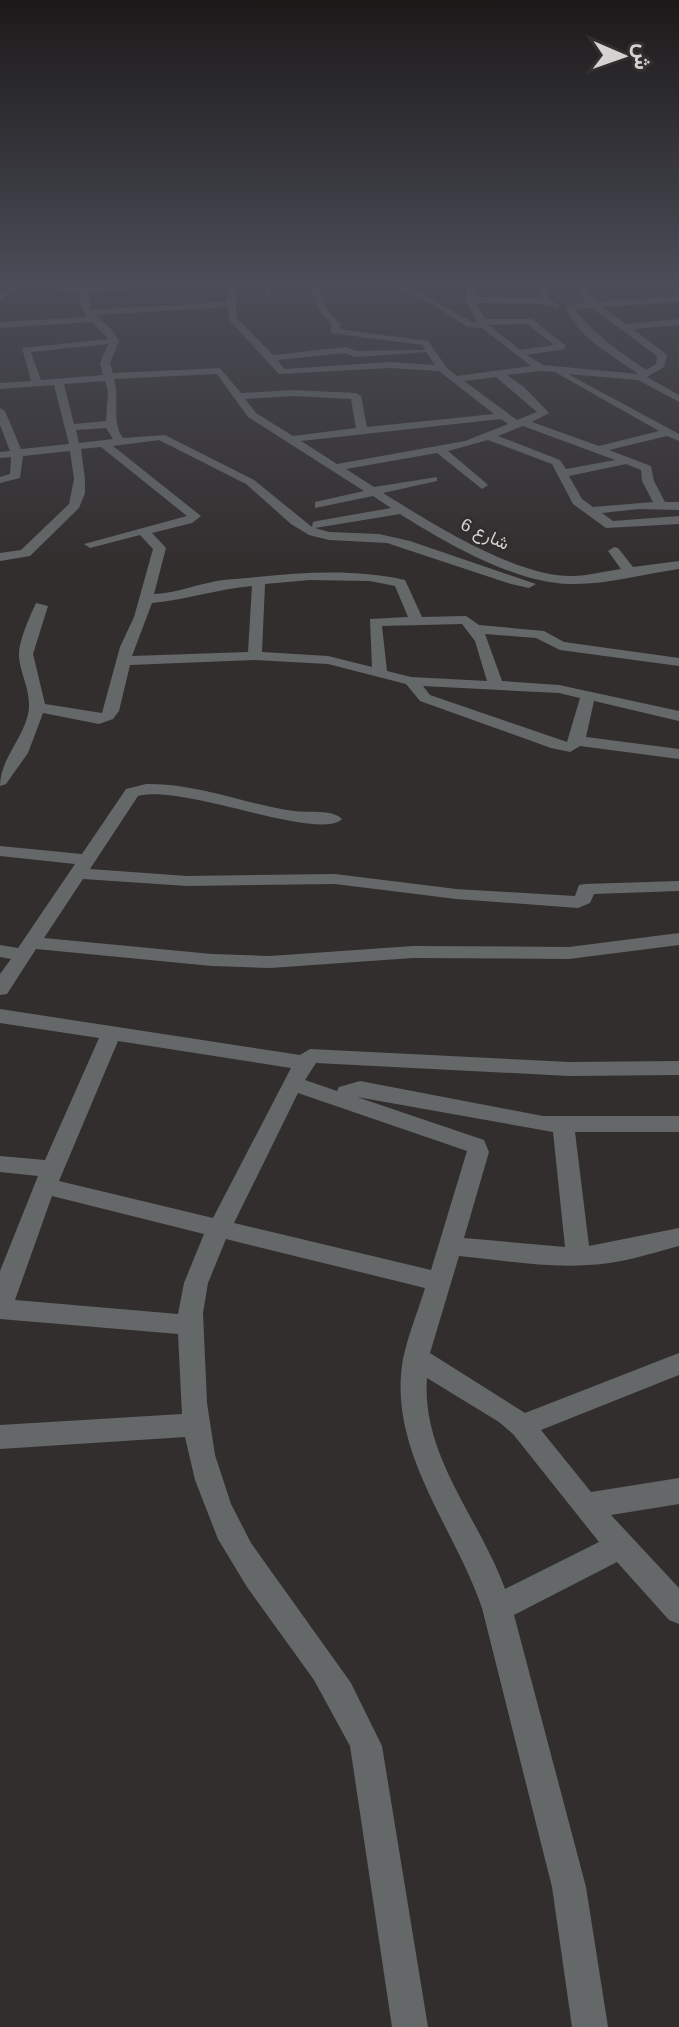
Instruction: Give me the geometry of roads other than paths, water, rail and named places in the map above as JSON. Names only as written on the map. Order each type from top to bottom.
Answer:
[{"type":"street","points":[[33,375],[37,384]]},
{"type":"street","name":"شارع 6","points":[[109,377],[146,375]]},
{"type":"street","name":"شارع 6","points":[[222,375],[252,415],[434,530],[508,565],[556,578]]},
{"type":"street","points":[[285,375],[294,391]]},
{"type":"street","points":[[449,375],[500,416],[601,449],[647,468],[648,481],[661,505]]},
{"type":"street","points":[[338,467],[468,444],[544,413],[500,375],[455,379]]},
{"type":"street","points":[[562,375],[674,435]]},
{"type":"street","points":[[622,375],[643,376],[679,399]]},
{"type":"street","points":[[0,386],[109,377],[113,406],[111,424],[120,441]]},
{"type":"street","points":[[0,557],[25,553],[75,505],[80,496],[76,445],[68,428],[58,382]]},
{"type":"street","points":[[661,388],[679,389]]},
{"type":"street","points":[[237,396],[333,389]]},
{"type":"street","points":[[294,391],[356,396],[362,429]]},
{"type":"street","points":[[0,411],[17,454],[16,476],[0,480]]},
{"type":"street","points":[[293,439],[500,416]]},
{"type":"street","points":[[68,428],[111,424]]},
{"type":"street","points":[[601,449],[674,435]]},
{"type":"street","points":[[489,436],[556,462],[573,496],[589,511],[612,525],[679,520]]},
{"type":"street","points":[[0,455],[163,437],[250,482],[261,489],[279,511],[314,533],[364,536],[408,544],[520,582],[545,584],[556,578],[590,579],[679,565]]},
{"type":"street","points":[[90,544],[195,516],[101,442]]},
{"type":"street","points":[[438,448],[482,485]]},
{"type":"street","points":[[563,473],[629,460]]},
{"type":"street","points":[[319,505],[433,479]]},
{"type":"street","points":[[589,511],[679,506]]},
{"type":"street","points":[[305,527],[403,510]]},
{"type":"street","points":[[37,707],[92,718],[108,716],[160,548],[143,531]]},
{"type":"street","points":[[614,551],[631,574]]},
{"type":"street","points":[[145,599],[176,598],[210,586],[259,581],[324,576],[370,577],[402,586],[416,620]]},
{"type":"street","points":[[254,656],[261,626],[257,601],[259,581]]},
{"type":"street","points":[[0,781],[20,753],[37,707],[35,682],[26,654],[41,606]]},
{"type":"street","points":[[380,673],[375,622],[466,620],[475,629],[489,659],[495,684]]},
{"type":"street","points":[[475,629],[539,634],[560,646],[679,662]]},
{"type":"street","points":[[123,661],[254,656],[328,660],[411,681],[537,685],[679,716]]},
{"type":"street","points":[[411,681],[418,693],[437,703],[570,747],[577,741],[588,695]]},
{"type":"street","points":[[577,741],[679,754]]},
{"type":"street","points":[[1,986],[127,798],[145,789],[201,794],[293,816],[334,819]]},
{"type":"street","points":[[0,851],[187,881],[335,879],[456,894],[578,902],[584,899],[583,890],[589,889],[679,886]]},
{"type":"street","points":[[0,951],[27,949],[270,962],[413,952],[569,953],[675,944]]},
{"type":"street","points":[[0,1016],[111,1033],[300,1073],[342,1100],[476,1146],[479,1157],[416,1358],[413,1393],[419,1436],[427,1459],[482,1565],[497,1608],[569,1887],[590,2027]]},
{"type":"street","points":[[111,1033],[25,1232],[0,1308],[191,1325]]},
{"type":"street","points":[[410,2027],[366,1746],[338,1684],[240,1552],[205,1469],[194,1425],[192,1301],[221,1227],[310,1056],[569,1069],[679,1068]]},
{"type":"street","points":[[342,1100],[347,1092],[360,1089],[511,1119],[563,1125],[679,1124]]},
{"type":"street","points":[[563,1125],[578,1256]]},
{"type":"street","points":[[0,1164],[221,1227],[441,1282]]},
{"type":"street","points":[[452,1246],[578,1256],[623,1252],[679,1237]]},
{"type":"street","points":[[416,1358],[508,1414],[522,1426],[585,1506],[677,1605]]},
{"type":"street","points":[[522,1426],[679,1364]]},
{"type":"street","points":[[0,1437],[194,1425]]},
{"type":"street","points":[[585,1506],[679,1491]]},
{"type":"street","points":[[497,1608],[621,1546]]}]
